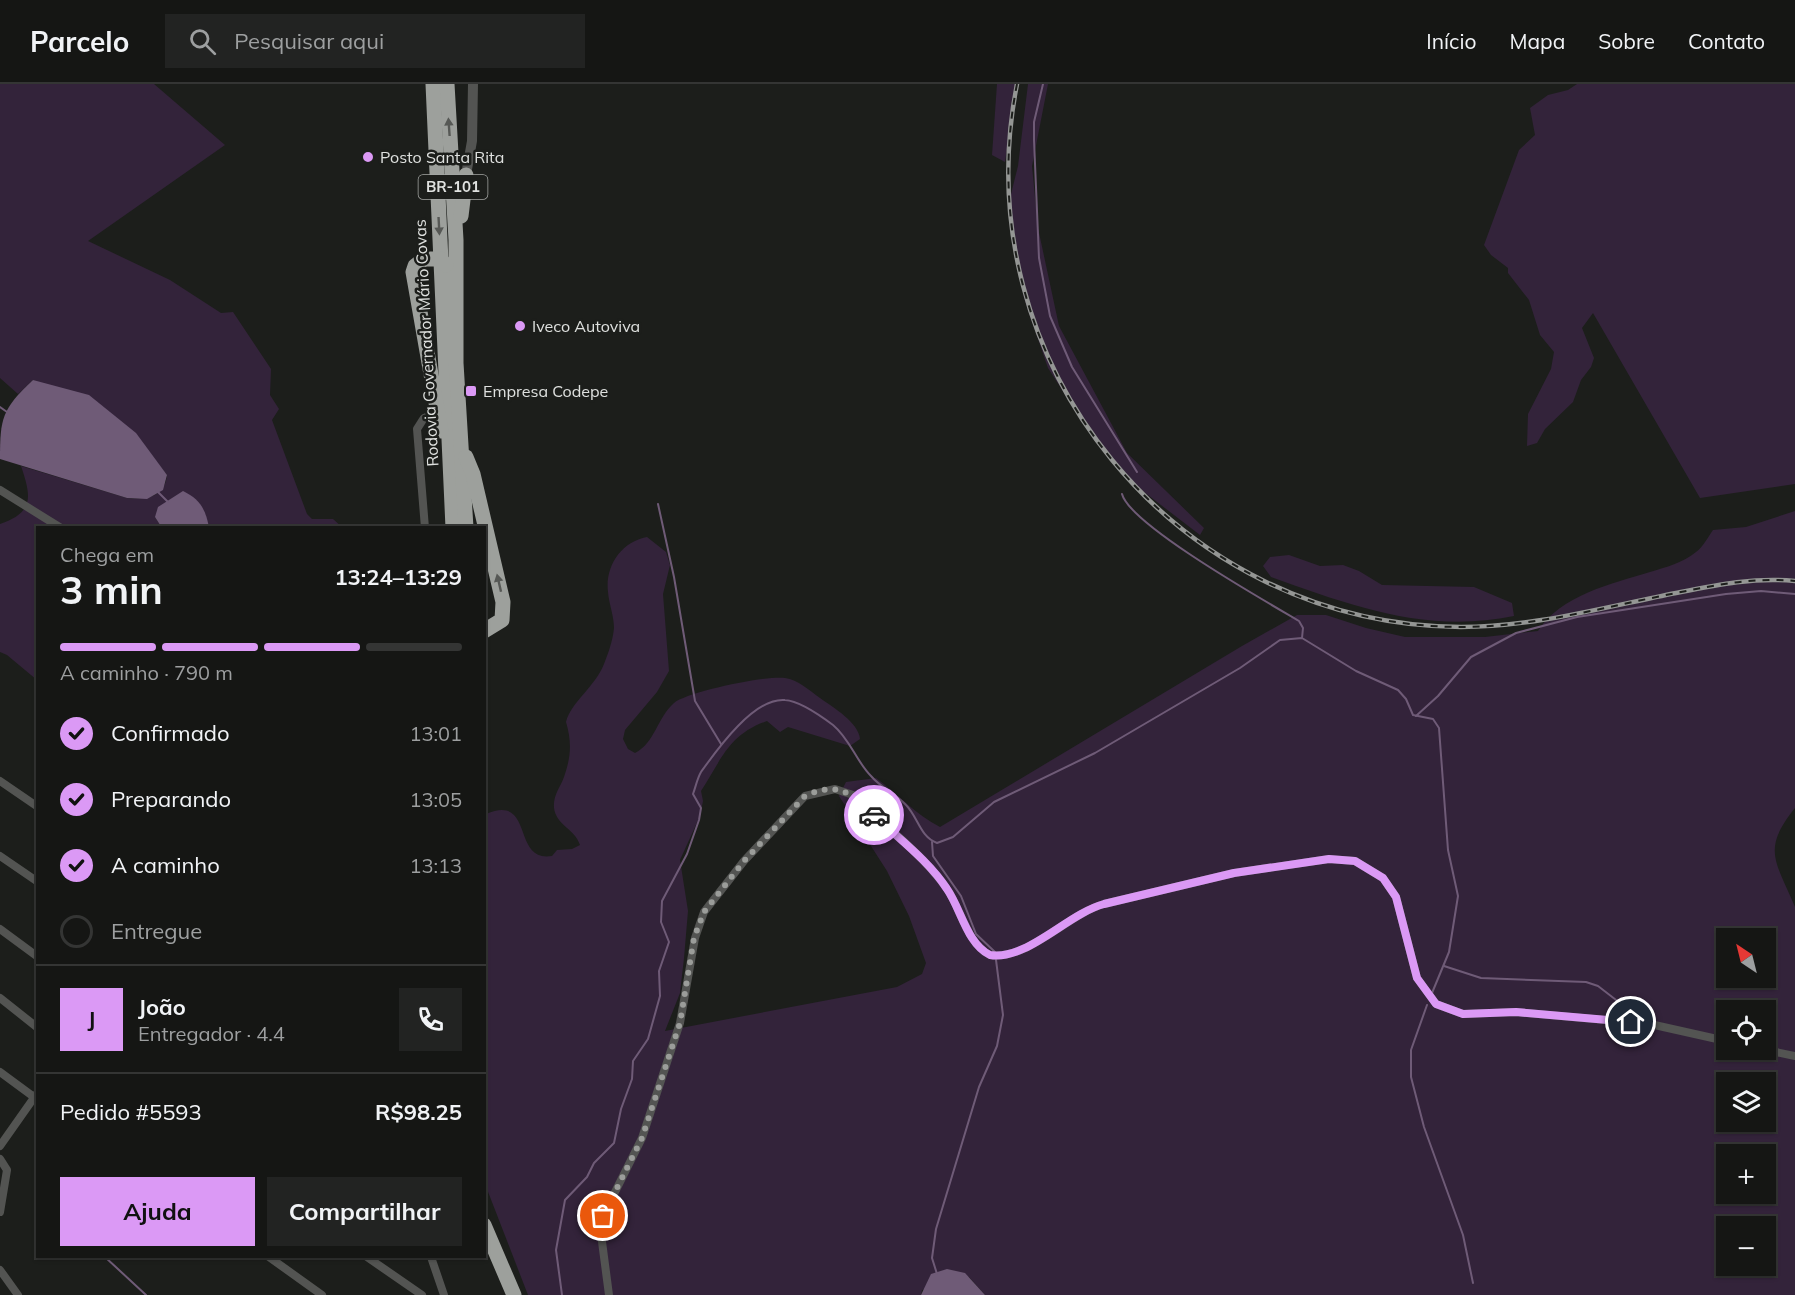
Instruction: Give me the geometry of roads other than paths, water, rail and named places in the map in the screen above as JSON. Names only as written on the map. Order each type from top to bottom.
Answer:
[{"type":"highway","name":"Rodovia Governador Mário Covas","points":[[433,84],[440,259],[455,447],[466,526]]},
{"type":"highway","name":"Rodovia Governador Mário Covas","points":[[447,84],[460,179],[456,240],[453,526]]},
{"type":"highway","points":[[455,290],[448,267],[440,259],[419,262],[413,272],[442,434],[455,447],[473,474],[485,526]]},
{"type":"highway","points":[[486,529],[503,602],[502,620],[486,630]]},
{"type":"highway","points":[[486,1230],[514,1295]]},
{"type":"highway","points":[[486,1256],[503,1295]]},
{"type":"street","points":[[460,179],[472,141],[473,84]]},
{"type":"street","points":[[425,526],[417,429],[424,418],[438,413]]},
{"type":"street","points":[[0,490],[58,526]]},
{"type":"street","points":[[0,781],[36,806]]},
{"type":"street","points":[[609,1295],[601,1234],[603,1216],[642,1138],[680,1023],[699,924],[711,901],[744,861],[798,802],[810,794],[835,789],[853,795],[937,876],[961,911],[975,943],[981,951],[996,956],[1014,953],[1086,911],[1104,904],[1234,873],[1329,859],[1355,861],[1383,878],[1396,897],[1417,978],[1436,1004],[1463,1014],[1516,1012],[1650,1024],[1716,1039]]},
{"type":"street","points":[[0,856],[36,881]]},
{"type":"street","points":[[0,929],[36,956]]},
{"type":"street","points":[[0,998],[36,1026]]},
{"type":"street","points":[[1776,1052],[1795,1056]]},
{"type":"street","points":[[0,1072],[36,1096],[0,1146]]},
{"type":"street","points":[[0,1159],[8,1170],[0,1212]]},
{"type":"street","points":[[270,1258],[322,1295]]},
{"type":"street","points":[[368,1258],[422,1295]]},
{"type":"street","points":[[431,1258],[444,1295]]},
{"type":"street","points":[[0,1270],[18,1295]]},
{"type":"waterway","points":[[1043,84],[1034,122],[1034,140],[1039,258],[1050,316],[1072,367],[1137,472]]},
{"type":"waterway","points":[[0,407],[7,412]]},
{"type":"waterway","points":[[157,491],[168,502]]},
{"type":"waterway","points":[[1122,494],[1131,508],[1173,543],[1299,621],[1303,628],[1302,638]]},
{"type":"waterway","points":[[658,504],[674,577],[695,701],[721,744]]},
{"type":"waterway","points":[[1416,716],[1438,696],[1471,657],[1516,633],[1577,617],[1726,594],[1761,591],[1795,594]]},
{"type":"waterway","points":[[562,1295],[556,1250],[565,1200],[587,1177],[594,1163],[614,1143],[621,1109],[632,1079],[633,1061],[648,1039],[660,996],[659,971],[669,942],[661,922],[662,901],[687,854],[699,820],[701,808],[693,794],[701,772],[726,739],[749,716],[773,701],[785,700],[797,703],[833,725],[866,770],[879,784],[906,805],[923,832],[937,843],[953,837],[994,802],[1095,753],[1240,668],[1280,640],[1302,638],[1356,671],[1398,690],[1406,699],[1413,715],[1433,719],[1439,728],[1448,850],[1458,896],[1449,952],[1432,993]]},
{"type":"waterway","points":[[932,842],[933,856],[961,896],[976,934],[995,952],[1003,1015],[997,1046],[979,1087],[936,1229],[932,1258],[937,1274]]},
{"type":"waterway","points":[[1444,966],[1481,978],[1586,982],[1598,986],[1629,1010]]},
{"type":"waterway","points":[[1427,1005],[1411,1050],[1411,1077],[1424,1127],[1463,1235],[1473,1283]]},
{"type":"waterway","points":[[106,1258],[146,1295]]},
{"type":"railway","points":[[1017,84],[1009,187],[1023,286],[1058,378],[1112,460],[1181,528],[1264,581],[1358,615],[1461,627],[1542,620],[1735,582],[1795,581]]},
{"type":"place","name":"Posto Santa Rita","points":[[368,157]]},
{"type":"place","name":"Iveco Autoviva","points":[[520,326]]},
{"type":"place","name":"Empresa Codepe","points":[[471,391]]}]
